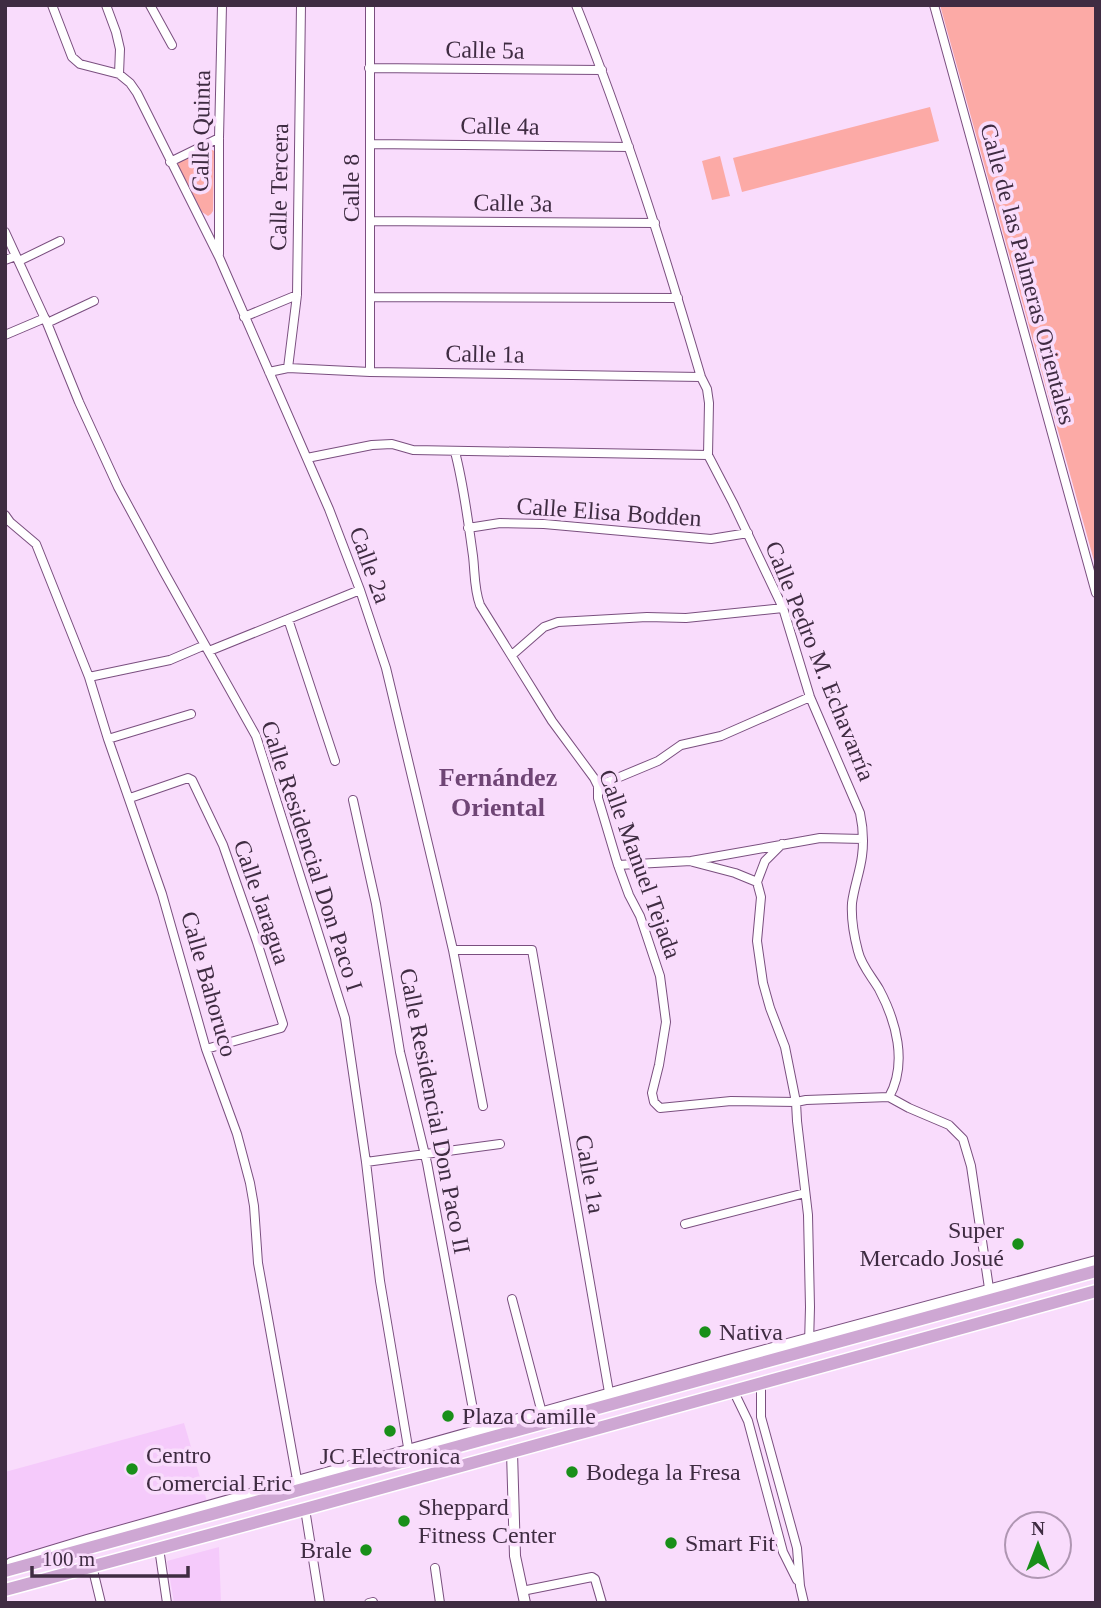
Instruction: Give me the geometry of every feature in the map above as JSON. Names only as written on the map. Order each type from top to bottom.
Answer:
[{"type":"main road","points":[[5,1571],[409,1454],[990,1295],[1096,1271]]},
{"type":"main road","points":[[5,1590],[1096,1291]]},
{"type":"street","points":[[52,5],[72,57],[80,64],[120,74],[120,49],[106,5]]},
{"type":"street","points":[[150,5],[172,45]]},
{"type":"street","name":"Calle Quinta","points":[[219,257],[222,5]]},
{"type":"street","name":"Calle Tercera","points":[[288,368],[297,295],[301,5]]},
{"type":"street","name":"Calle 8","points":[[370,5],[370,372]]},
{"type":"street","name":"Calle Pedro M. Echavarría","points":[[576,5],[602,70],[655,223],[701,377],[707,389],[708,455],[783,608],[810,696],[860,813],[863,839],[852,904],[854,930],[859,955],[889,1009],[895,1027],[898,1068],[889,1097]]},
{"type":"street","name":"Calle de las Palmeras Orientales","points":[[934,5],[1096,593]]},
{"type":"street","name":"Calle 5a","points":[[369,68],[602,70]]},
{"type":"street","name":"Calle 2a","points":[[120,74],[131,83],[137,93],[219,257],[330,509],[360,590],[386,668],[453,950],[482,1107]]},
{"type":"street","points":[[170,162],[219,138]]},
{"type":"street","name":"Calle 4a","points":[[370,144],[629,148]]},
{"type":"street","name":"Calle 3a","points":[[370,220],[655,223]]},
{"type":"street","name":"Calle Residencial Don Paco I","points":[[5,232],[118,487],[256,736],[347,1027],[380,1281],[409,1454]]},
{"type":"street","points":[[5,260],[18,259],[60,241]]},
{"type":"street","points":[[244,317],[297,295]]},
{"type":"street","points":[[371,297],[678,298]]},
{"type":"street","points":[[5,335],[94,301]]},
{"type":"street","name":"Calle 1a","points":[[269,372],[288,368],[370,372],[701,377]]},
{"type":"street","points":[[307,458],[372,445],[392,444],[413,450],[455,452],[708,455]]},
{"type":"street","name":"Calle Manuel Tejada","points":[[455,452],[460,468],[478,599],[499,639],[598,786],[598,798],[618,865],[640,916],[660,976],[666,1022],[652,1093],[654,1102],[660,1108],[731,1101],[796,1102]]},
{"type":"street","name":"Calle Bahoruco","points":[[5,515],[36,544],[89,677],[162,894],[206,1049],[237,1134],[254,1206],[258,1263],[298,1486]]},
{"type":"street","name":"Calle Elisa Bodden","points":[[468,528],[500,523],[544,524],[711,539],[748,533]]},
{"type":"street","points":[[89,677],[170,660],[288,619],[360,590]]},
{"type":"street","points":[[512,655],[544,627],[558,622],[647,617],[686,618],[783,608]]},
{"type":"street","points":[[288,619],[335,761]]},
{"type":"street","points":[[598,786],[658,761],[681,745],[721,736],[810,696]]},
{"type":"street","points":[[108,739],[191,714]]},
{"type":"street","name":"Calle Jaragua","points":[[130,798],[188,778],[192,780],[223,845],[283,1024],[281,1028],[206,1049]]},
{"type":"street","name":"Calle Residencial Don Paco II","points":[[353,800],[376,904],[400,1052],[427,1163],[477,1431]]},
{"type":"street","points":[[618,865],[691,861],[820,838],[863,839]]},
{"type":"street","points":[[782,844],[765,861],[757,882],[761,897],[757,941],[763,982],[785,1047],[796,1102],[809,1241],[808,1345]]},
{"type":"street","points":[[691,861],[757,882]]},
{"type":"street","name":"Calle 1a","points":[[453,950],[532,950],[610,1399]]},
{"type":"street","points":[[796,1102],[889,1097],[949,1125],[963,1139],[971,1166],[990,1295],[1096,1261]]},
{"type":"street","points":[[366,1162],[500,1144]]},
{"type":"street","points":[[685,1224],[805,1193]]},
{"type":"street","points":[[512,1299],[542,1413]]},
{"type":"street","points":[[761,1382],[761,1417],[797,1548],[804,1603]]},
{"type":"street","points":[[733,1390],[748,1421],[783,1552],[800,1586]]},
{"type":"street","points":[[409,1454],[542,1413],[610,1399]]},
{"type":"street","points":[[512,1452],[515,1556],[525,1603]]},
{"type":"street","points":[[5,1565],[99,1536],[298,1486]]},
{"type":"street","points":[[305,1509],[320,1603]]},
{"type":"street","points":[[159,1548],[167,1603]]},
{"type":"street","points":[[783,1552],[797,1548]]},
{"type":"street","points":[[92,1566],[101,1603]]},
{"type":"street","points":[[435,1568],[440,1603]]},
{"type":"street","points":[[522,1591],[592,1577],[602,1603]]},
{"type":"shaded area","points":[[940,5],[1096,5],[1096,568]]},
{"type":"shaded area","points":[[930,107],[939,141],[742,192],[733,158]]},
{"type":"shaded area","points":[[206,148],[214,151],[213,211],[208,216],[202,212],[178,163]]},
{"type":"shaded area","points":[[720,156],[730,196],[712,200],[702,161]]},
{"type":"shaded area","points":[[184,1423],[211,1515],[5,1568],[5,1472]]},
{"type":"shaded area","points":[[219,1547],[221,1603],[174,1603],[167,1561]]},
{"type":"place","name":"Super Mercado Josué","points":[[1018,1244]]},
{"type":"place","name":"Nativa","points":[[705,1332]]},
{"type":"place","name":"Plaza Camille","points":[[448,1416]]},
{"type":"place","name":"JC Electronica","points":[[390,1431]]},
{"type":"place","name":"Centro Comercial Eric","points":[[132,1469]]},
{"type":"place","name":"Bodega la Fresa","points":[[572,1472]]},
{"type":"place","name":"Sheppard Fitness Center","points":[[404,1521]]},
{"type":"place","name":"Smart Fit","points":[[671,1543]]},
{"type":"place","name":"Brale","points":[[366,1550]]},
{"type":"district","name":"Fernández Oriental","points":[[498,792]]}]
